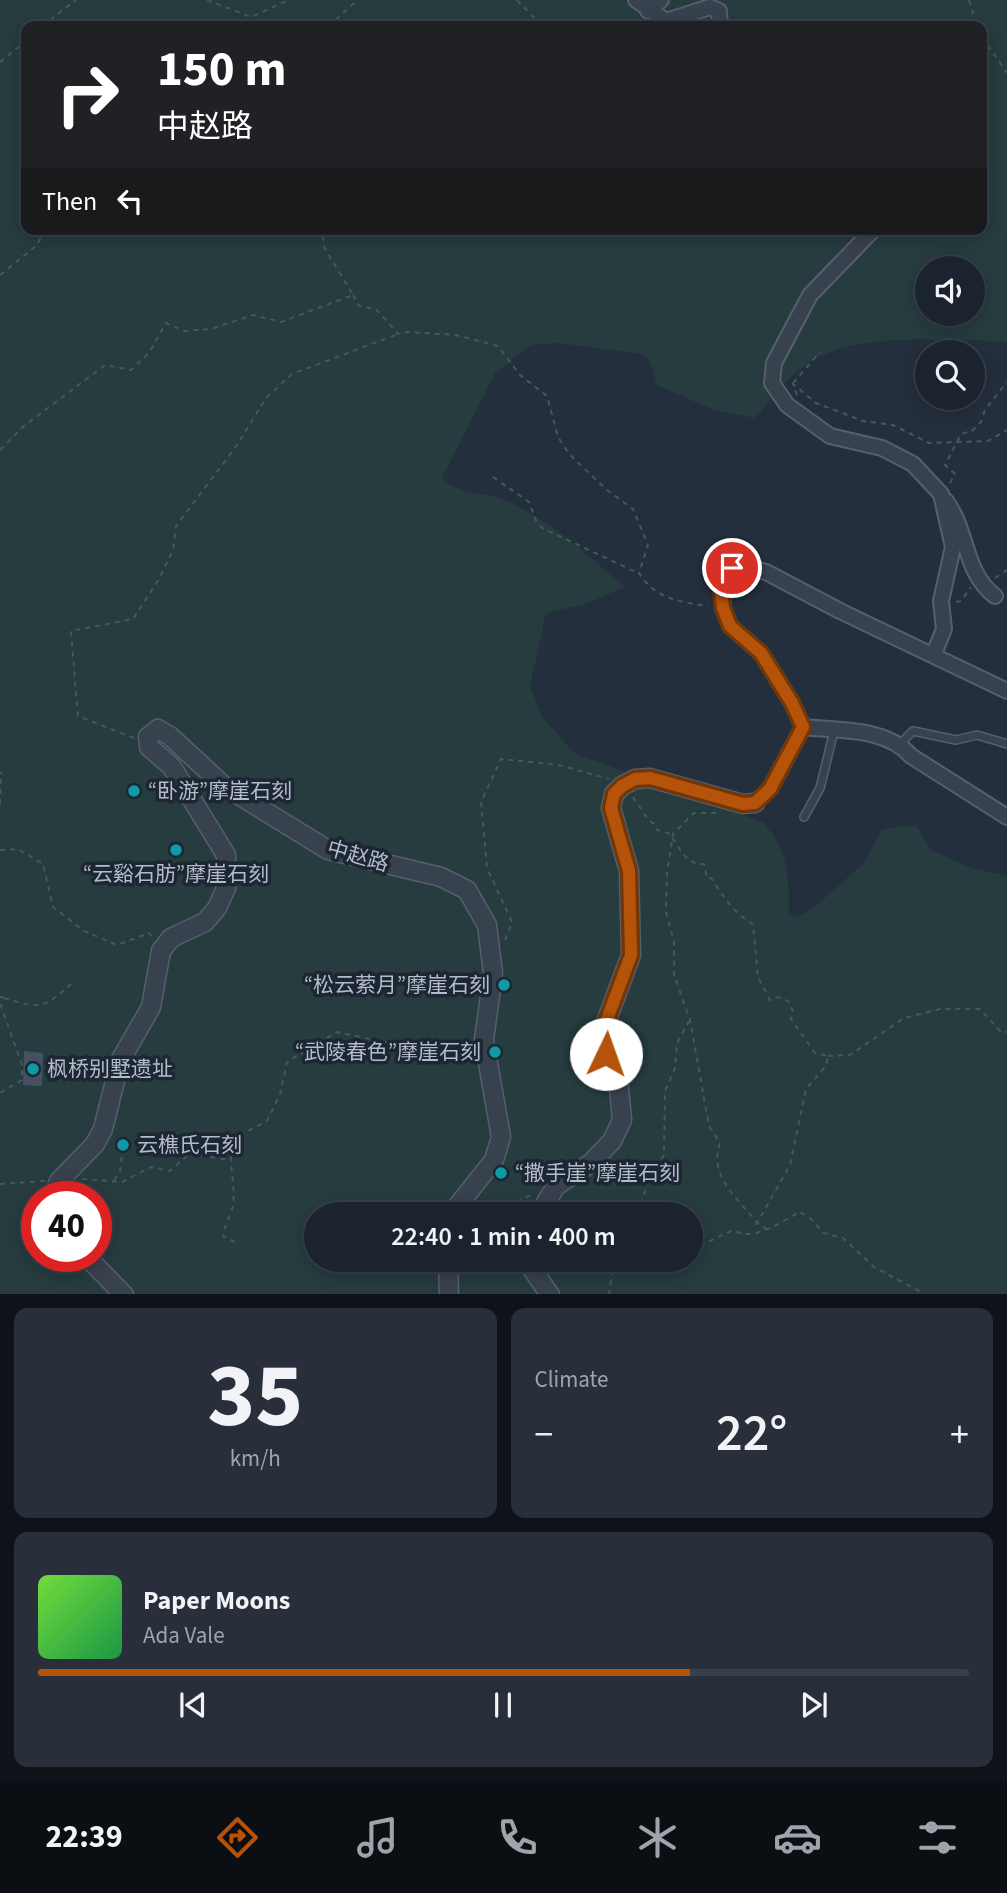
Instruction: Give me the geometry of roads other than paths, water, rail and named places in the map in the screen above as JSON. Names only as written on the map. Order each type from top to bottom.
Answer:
[{"type":"street","points":[[636,0],[648,11],[666,21],[710,7],[719,10],[720,21]]},
{"type":"street","points":[[648,11],[660,0]]},
{"type":"street","points":[[868,235],[810,295],[774,363],[772,383],[788,405],[830,436],[881,448],[913,464],[941,494],[963,532],[977,578],[995,596]]},
{"type":"street","points":[[934,654],[944,629],[944,576],[953,547],[941,494]]},
{"type":"street","points":[[803,727],[792,703],[761,653],[730,626],[723,608],[720,580],[732,568],[741,566],[766,572],[840,611],[1007,691]]},
{"type":"street","points":[[803,727],[874,735],[900,744],[911,756],[1007,817]]},
{"type":"street","points":[[546,1202],[556,1186],[592,1163],[611,1141],[622,1120],[619,1088],[606,1054],[602,1033],[631,955],[629,871],[611,808],[614,794],[635,779],[650,778],[730,800],[755,803],[770,789],[803,727]]},
{"type":"street","name":"中赵路","points":[[63,1181],[95,1144],[103,1129],[120,1060],[151,1007],[161,951],[171,938],[205,922],[217,908],[226,888],[226,855],[172,767],[149,744],[148,737],[158,729],[170,736],[224,786],[328,850],[441,877],[467,890],[486,925],[493,973],[484,1040],[501,1137],[494,1160],[461,1202]]},
{"type":"street","points":[[102,1272],[124,1294]]},
{"type":"street","points":[[448,1272],[449,1294]]},
{"type":"street","points":[[534,1272],[550,1294]]},
{"type":"lane","points":[[804,817],[820,788],[834,731]]},
{"type":"lane","points":[[900,744],[913,731],[956,740],[977,734],[1007,744]]},
{"type":"place","name":"“卧游”摩崖石刻","points":[[134,791]]},
{"type":"place","name":"“云谿石肪”摩崖石刻","points":[[176,850]]},
{"type":"place","name":"“松云萦月”摩崖石刻","points":[[504,985]]},
{"type":"place","name":"“武陵春色”摩崖石刻","points":[[495,1052]]},
{"type":"place","name":"枫桥别墅遗址","points":[[33,1069]]},
{"type":"place","name":"云樵氏石刻","points":[[123,1145]]},
{"type":"place","name":"“撒手崖”摩崖石刻","points":[[501,1173]]}]
